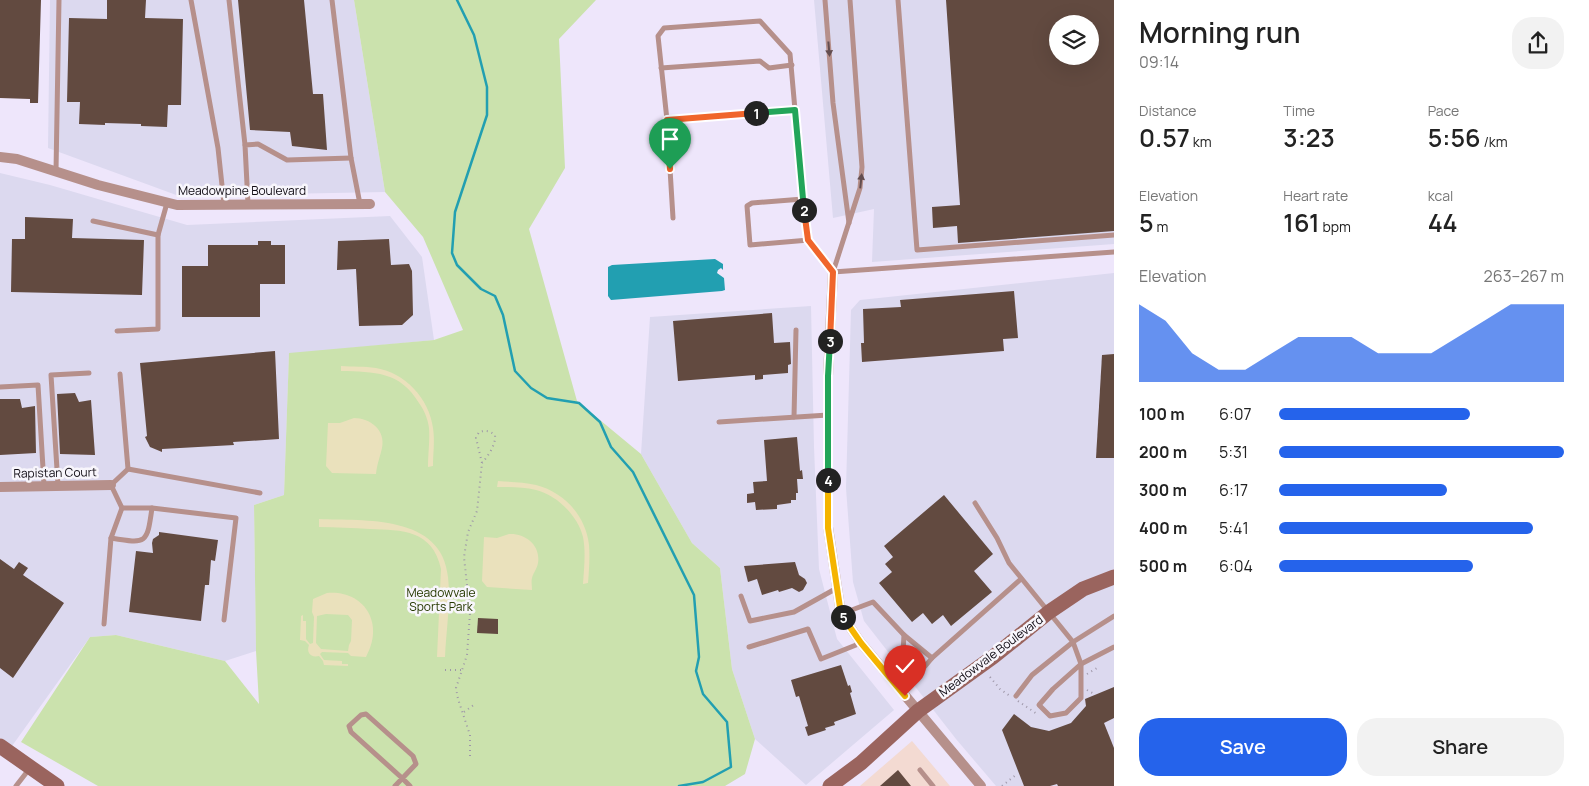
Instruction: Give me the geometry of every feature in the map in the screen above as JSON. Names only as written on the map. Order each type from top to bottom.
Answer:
[{"type":"main road","name":"Meadowvale Boulevard","points":[[830,786],[861,763],[918,712],[993,657],[1049,612],[1083,589],[1114,577]]},
{"type":"main road","points":[[0,746],[57,786]]},
{"type":"street","name":"Meadowpine Boulevard","points":[[0,156],[17,159],[98,185],[177,204],[365,204]]},
{"type":"street","points":[[833,272],[828,376],[828,528],[841,614],[861,643],[981,786]]},
{"type":"street","name":"Rapistan Court","points":[[0,487],[111,485]]},
{"type":"lane","points":[[56,172],[59,0]]},
{"type":"lane","points":[[191,0],[218,148],[224,204]]},
{"type":"lane","points":[[229,0],[245,145],[248,204]]},
{"type":"lane","points":[[332,0],[351,158],[365,204]]},
{"type":"lane","points":[[824,0],[833,103],[849,224]]},
{"type":"lane","points":[[833,272],[860,188],[862,167],[850,0]]},
{"type":"lane","points":[[898,0],[918,250],[1114,235]]},
{"type":"lane","points":[[673,218],[667,120],[658,36],[664,28],[760,21],[790,54],[808,240],[833,272]]},
{"type":"lane","points":[[661,68],[760,62],[769,68],[792,65]]},
{"type":"lane","points":[[667,120],[795,110]]},
{"type":"lane","points":[[245,145],[258,144],[287,160],[351,158]]},
{"type":"lane","points":[[803,198],[752,203],[747,206],[750,245],[808,240]]},
{"type":"lane","points":[[117,331],[158,329],[158,235],[167,202]]},
{"type":"lane","points":[[93,221],[158,235]]},
{"type":"lane","points":[[833,272],[1114,252]]},
{"type":"lane","points":[[794,417],[796,330]]},
{"type":"lane","points":[[58,485],[51,375],[89,373]]},
{"type":"lane","points":[[120,374],[128,469]]},
{"type":"lane","points":[[0,387],[38,385],[44,485]]},
{"type":"lane","points":[[719,422],[828,415]]},
{"type":"lane","points":[[104,624],[111,538],[122,508],[111,485],[128,469]]},
{"type":"lane","points":[[128,469],[260,493]]},
{"type":"lane","points":[[975,503],[997,538],[1009,563],[1073,642],[1081,664],[1081,698],[1066,712],[1050,716],[1039,705],[1053,689],[1081,664],[1114,647]]},
{"type":"lane","points":[[122,508],[152,508],[236,518],[224,620]]},
{"type":"lane","points":[[111,538],[136,542],[144,538],[149,532],[152,508]]},
{"type":"lane","points":[[904,634],[902,652],[921,671],[932,658],[1021,578]]},
{"type":"lane","points":[[742,596],[750,621],[794,612],[837,588]]},
{"type":"lane","points":[[841,614],[873,602],[904,634],[932,658]]},
{"type":"lane","points":[[1016,696],[1032,675],[1073,642],[1114,616]]},
{"type":"lane","points":[[749,647],[808,629],[821,660],[861,643]]},
{"type":"lane","points":[[395,786],[402,778],[416,764],[413,756],[366,714],[360,715],[349,726],[351,732],[402,778],[410,786]]},
{"type":"lane","points":[[16,786],[31,768]]},
{"type":"lane","points":[[920,770],[933,786]]},
{"type":"path","points":[[470,756],[470,735],[456,688],[467,655],[470,613],[464,557],[468,532],[476,511],[482,463],[476,438],[479,432],[484,430],[491,431],[495,435],[496,440],[482,463]]},
{"type":"path","points":[[1081,678],[1098,668]]},
{"type":"path","points":[[445,670],[462,670]]},
{"type":"path","points":[[464,712],[475,704]]},
{"type":"path","points":[[1002,786],[1017,774]]},
{"type":"shaded area","points":[[50,0],[354,0],[385,192],[179,196],[48,148]]},
{"type":"shaded area","points":[[814,0],[1114,0],[1114,244],[872,262],[874,209],[833,218]]},
{"type":"shaded area","points":[[0,173],[50,185],[187,225],[390,216],[422,257],[434,340],[289,354],[284,495],[254,505],[256,651],[225,661],[116,635],[90,637],[12,746],[0,738]]},
{"type":"shaded area","points":[[1114,273],[1114,786],[996,786],[956,739],[864,621],[853,582],[846,488],[851,310],[860,300]]},
{"type":"shaded area","points":[[811,306],[819,569],[837,639],[894,710],[806,785],[755,739],[732,669],[720,568],[692,543],[641,454],[650,317]]},
{"type":"shaded area","points":[[912,741],[950,786],[860,786]]},
{"type":"green space","name":"Meadowvale Sports Park","points":[[354,0],[596,0],[559,39],[565,168],[529,229],[577,401],[641,454],[692,543],[720,568],[732,669],[755,739],[745,774],[725,786],[98,786],[21,742],[90,637],[116,635],[225,661],[259,704],[256,651],[254,505],[284,495],[289,353],[434,340],[463,330],[423,237],[385,192]]},
{"type":"sand","points":[[341,366],[372,367],[387,371],[406,381],[414,389],[421,397],[431,417],[434,438],[433,466],[428,467],[428,421],[412,392],[395,379],[385,375],[341,371]]},
{"type":"sand","points":[[354,418],[366,420],[376,426],[382,436],[383,442],[376,474],[332,473],[326,466],[328,423],[340,423]]},
{"type":"sand","points":[[498,481],[527,483],[546,488],[556,493],[572,507],[587,534],[589,545],[588,583],[583,584],[585,555],[583,537],[576,522],[566,508],[552,496],[526,488],[497,487]]},
{"type":"sand","points":[[319,519],[357,520],[398,525],[416,531],[432,542],[443,557],[448,577],[449,607],[445,657],[437,657],[441,569],[437,556],[431,546],[423,539],[414,535],[393,530],[319,527]]},
{"type":"sand","points":[[515,534],[531,541],[537,551],[538,563],[532,578],[532,590],[487,587],[482,581],[484,537],[497,538]]},
{"type":"sand","points":[[327,593],[340,594],[352,597],[361,603],[372,621],[371,645],[366,657],[351,656],[348,653],[322,652],[320,654],[324,660],[342,661],[342,664],[348,664],[348,666],[324,665],[319,656],[310,654],[308,650],[309,645],[305,641],[300,640],[301,616],[303,615],[303,621],[306,621],[306,639],[310,644],[313,643],[313,599]],"holes":[[[326,614],[348,615],[352,620],[351,641],[348,651],[321,649],[316,643],[317,616]]]},
{"type":"water","points":[[715,259],[723,264],[723,270],[721,268],[717,273],[724,278],[725,290],[611,300],[608,296],[608,267],[612,265]]},
{"type":"building","points":[[0,0],[41,0],[38,103],[30,103],[30,99],[0,98]]},
{"type":"building","points":[[107,0],[146,0],[145,18],[183,19],[181,105],[168,105],[167,127],[141,126],[141,124],[79,124],[80,102],[67,102],[69,18],[107,19]]},
{"type":"building","points":[[238,0],[304,0],[313,94],[323,94],[327,150],[292,146],[290,132],[250,130]]},
{"type":"building","points":[[946,0],[1114,0],[1114,231],[958,243],[957,226],[933,228],[932,207],[960,205]]},
{"type":"building","points":[[25,217],[73,219],[72,238],[144,240],[142,295],[11,292],[12,239],[25,239]]},
{"type":"building","points":[[389,239],[391,265],[409,264],[412,271],[413,315],[402,325],[359,326],[356,269],[337,270],[338,241]]},
{"type":"building","points":[[258,241],[271,241],[271,245],[285,245],[285,284],[260,284],[260,317],[182,317],[182,266],[208,266],[208,245],[258,245]]},
{"type":"building","points":[[1014,291],[1018,338],[1003,339],[1004,351],[862,362],[861,343],[864,343],[863,309],[901,307],[900,300]]},
{"type":"building","points":[[772,313],[774,343],[790,342],[791,364],[788,365],[788,373],[763,375],[763,379],[755,380],[755,375],[678,381],[673,321]]},
{"type":"building","points":[[275,351],[279,439],[233,442],[234,445],[162,449],[162,452],[150,447],[145,437],[147,436],[140,363]]},
{"type":"building","points":[[1114,354],[1114,458],[1096,458],[1102,355]]},
{"type":"building","points":[[75,393],[79,402],[91,400],[95,455],[60,454],[57,394]]},
{"type":"building","points":[[0,399],[20,399],[22,408],[35,406],[36,453],[0,455]]},
{"type":"building","points":[[797,437],[800,471],[802,470],[803,479],[797,479],[798,493],[796,493],[796,500],[791,500],[791,503],[777,505],[777,509],[756,510],[755,502],[747,503],[747,494],[754,493],[753,482],[767,481],[764,440]]},
{"type":"building","points":[[944,495],[993,554],[974,571],[992,592],[951,626],[943,615],[932,624],[923,613],[912,622],[879,583],[892,572],[885,564],[893,557],[884,546]]},
{"type":"building","points":[[159,532],[218,540],[215,561],[211,560],[209,585],[205,585],[201,621],[129,612],[136,551],[153,553],[153,539],[159,535]]},
{"type":"building","points":[[0,559],[14,569],[19,562],[28,568],[23,575],[64,603],[13,678],[0,668]]},
{"type":"building","points":[[795,562],[799,575],[807,583],[803,590],[799,592],[792,588],[762,595],[757,579],[748,582],[744,566]]},
{"type":"building","points":[[478,618],[498,619],[498,634],[477,633]]},
{"type":"building","points":[[841,665],[848,686],[850,685],[852,692],[850,693],[856,714],[834,722],[835,725],[825,728],[826,730],[808,736],[805,727],[808,726],[799,696],[796,697],[791,680]]},
{"type":"building","points":[[1114,687],[1114,718],[1104,723],[1114,748],[1114,786],[1058,786],[1057,784],[1050,786],[1024,786],[1002,730],[1014,714],[1031,727],[1049,731],[1071,723],[1086,706],[1085,699]]},
{"type":"building","points":[[898,770],[911,786],[880,786]]},
{"type":"waterway","points":[[457,0],[474,35],[487,87],[487,115],[455,212],[452,253],[457,265],[481,289],[495,296],[503,315],[515,371],[531,388],[547,398],[579,403],[600,422],[611,447],[633,472],[694,595],[699,657],[696,671],[703,694],[727,722],[731,767],[703,782],[679,786]]},
{"type":"route","points":[[670,169],[667,120],[795,110],[808,240],[833,272],[828,376],[828,528],[841,614],[861,643],[905,696]]}]
